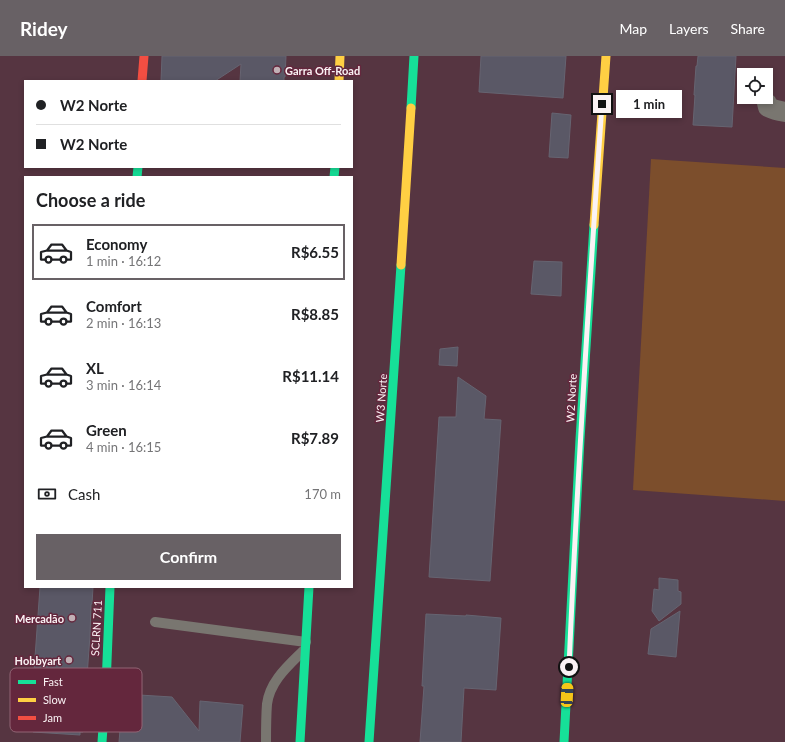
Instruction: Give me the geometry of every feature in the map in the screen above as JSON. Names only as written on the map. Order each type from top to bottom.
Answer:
[{"type":"street","points":[[142,80],[144,56]]},
{"type":"street","points":[[339,80],[340,56]]},
{"type":"street","name":"W3 Norte","points":[[369,742],[414,56]]},
{"type":"street","name":"W2 Norte","points":[[564,742],[580,439],[606,56]]},
{"type":"street","points":[[767,104],[771,109],[785,112]]},
{"type":"street","name":"SCLRN 711","points":[[107,668],[110,588]]},
{"type":"street","points":[[300,742],[310,588]]},
{"type":"street","name":"SCLRN 711","points":[[102,742],[103,732]]},
{"type":"lane","points":[[155,622],[306,645]]},
{"type":"lane","points":[[266,742],[267,703],[273,685],[282,672],[306,645]]},
{"type":"shaded area","points":[[651,159],[785,168],[785,501],[633,490]]},
{"type":"building","points":[[162,56],[286,56],[284,80],[240,80],[241,64],[217,80],[161,80]]},
{"type":"building","points":[[481,56],[566,56],[563,98],[479,92]]},
{"type":"building","points":[[698,56],[736,56],[732,127],[693,125],[696,66]]},
{"type":"building","points":[[552,113],[571,115],[568,158],[549,157]]},
{"type":"building","points":[[534,261],[562,262],[561,296],[531,294]]},
{"type":"building","points":[[458,347],[457,366],[439,365],[440,349]]},
{"type":"building","points":[[458,377],[486,396],[484,419],[501,420],[490,581],[429,577],[439,417],[456,417]]},
{"type":"building","points":[[659,578],[678,580],[678,591],[681,592],[681,604],[659,621],[652,611],[654,589],[659,590]]},
{"type":"building","points":[[40,588],[93,588],[88,668],[34,668]]},
{"type":"building","points":[[680,611],[676,657],[648,654],[651,629]]},
{"type":"building","points":[[426,614],[501,618],[496,690],[464,688],[461,742],[420,742],[424,686],[422,686]]},
{"type":"building","points":[[142,695],[172,697],[199,731],[200,701],[243,705],[240,742],[119,742],[120,732],[142,732]]},
{"type":"building","points":[[33,732],[80,732],[80,735]]},
{"type":"traffic: fast","points":[[411,108],[414,56]]},
{"type":"traffic: fast","points":[[137,176],[138,168]]},
{"type":"traffic: fast","points":[[334,176],[335,168]]},
{"type":"traffic: fast","points":[[564,742],[580,439],[594,225]]},
{"type":"traffic: fast","points":[[369,742],[401,265]]},
{"type":"traffic: fast","points":[[107,668],[110,588]]},
{"type":"traffic: fast","points":[[300,742],[309,588]]},
{"type":"traffic: fast","points":[[102,742],[103,732]]},
{"type":"traffic: slow","points":[[339,80],[340,56]]},
{"type":"traffic: slow","points":[[594,225],[606,56]]},
{"type":"traffic: slow","points":[[401,265],[411,108]]},
{"type":"traffic: jam","points":[[142,80],[144,56]]},
{"type":"place","name":"Garra Off-Road","points":[[277,70]]},
{"type":"place","name":"Mercadão","points":[[72,618]]},
{"type":"place","name":"Hobbyart","points":[[69,660]]},
{"type":"route","points":[[569,667],[588,304],[602,104]]}]
